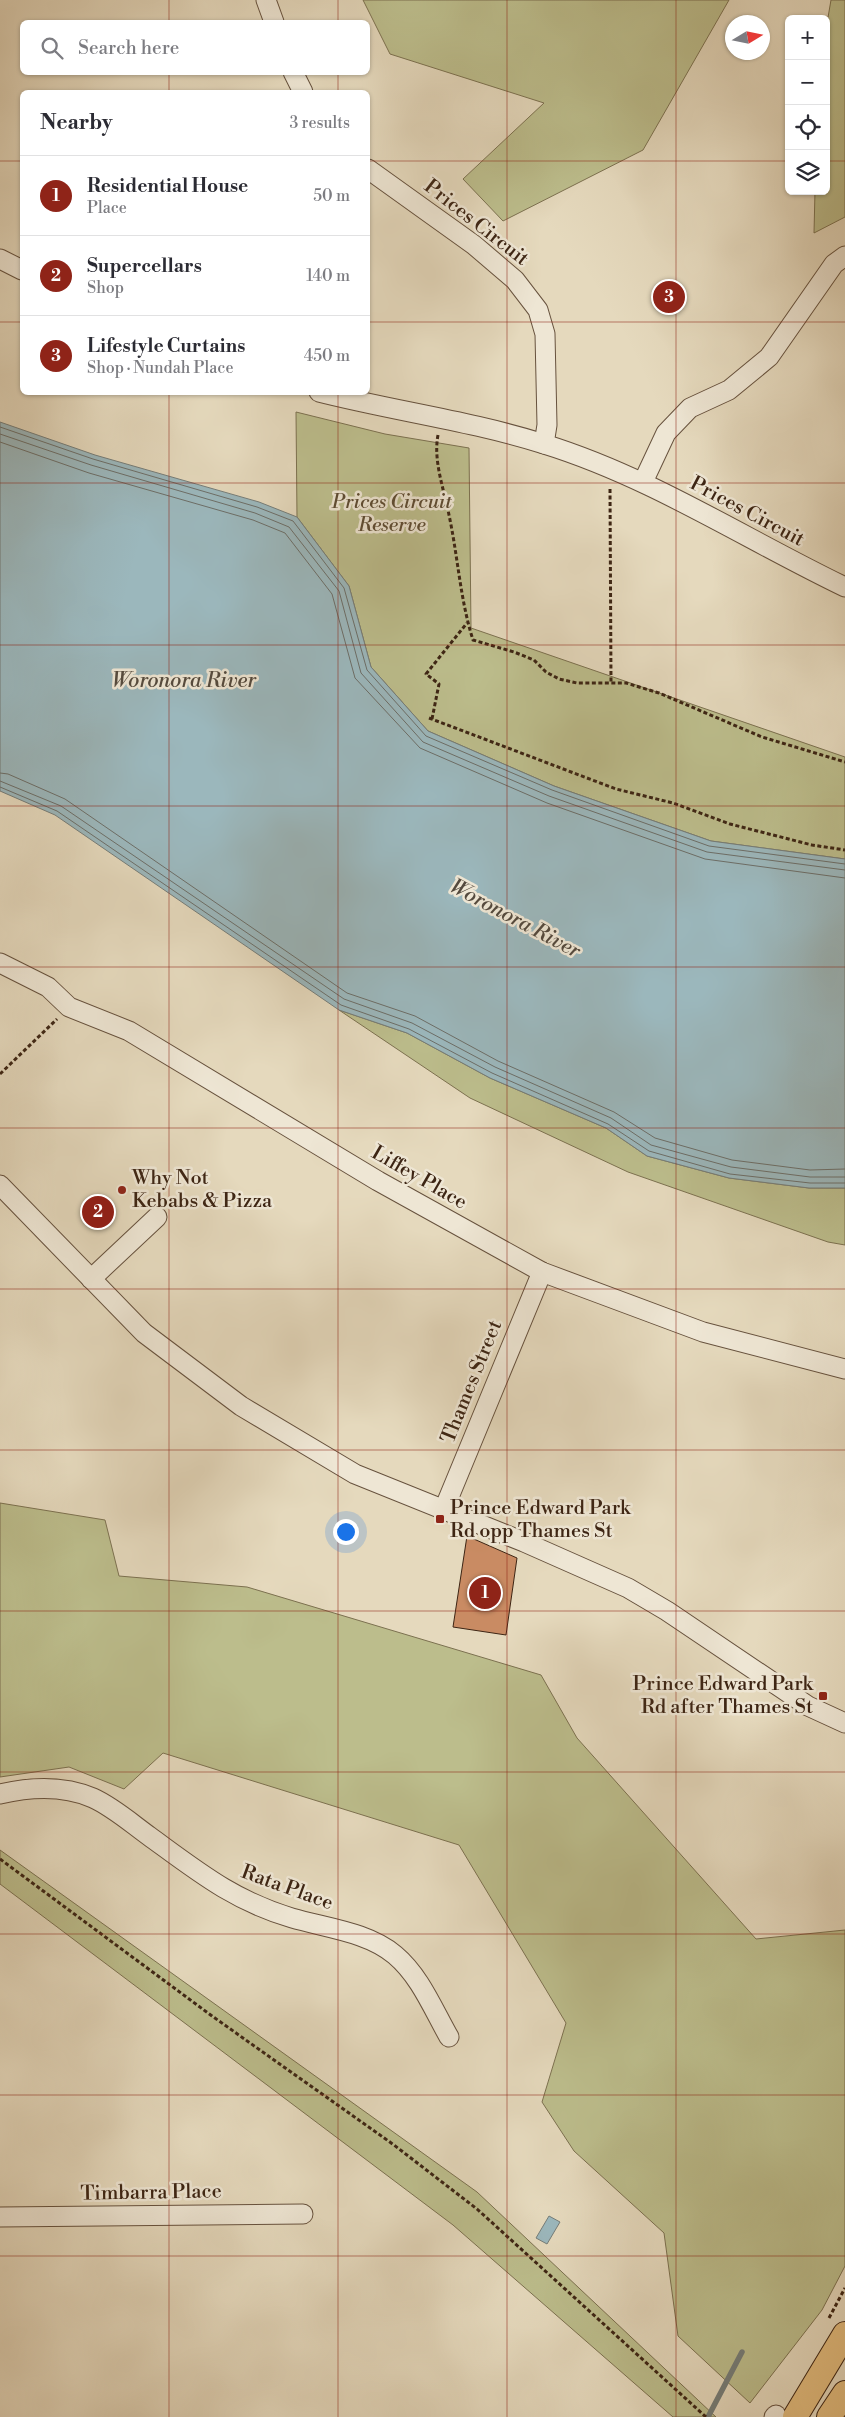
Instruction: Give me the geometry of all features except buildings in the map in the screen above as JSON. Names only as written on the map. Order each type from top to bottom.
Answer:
[{"type":"main road","points":[[782,2416],[845,2334]]},
{"type":"main road","points":[[829,2417],[845,2393]]},
{"type":"street","points":[[266,0],[273,20]]},
{"type":"street","points":[[294,75],[302,90]]},
{"type":"street","name":"Prices Circuit","points":[[370,170],[474,246],[515,280],[531,299],[543,322],[545,334],[547,425],[544,444]]},
{"type":"street","points":[[643,482],[666,433],[690,408],[729,390],[769,356],[834,264],[845,256]]},
{"type":"street","points":[[0,259],[20,269]]},
{"type":"street","name":"Prices Circuit","points":[[332,395],[544,444],[643,482],[845,587]]},
{"type":"street","name":"Liffey Place","points":[[0,963],[48,987],[69,1007],[129,1031],[378,1181],[542,1272],[703,1332],[845,1369]]},
{"type":"street","points":[[0,1185],[144,1334],[242,1406],[356,1474],[591,1570],[628,1588],[667,1611],[808,1706],[845,1722]]},
{"type":"street","points":[[91,1279],[156,1217]]},
{"type":"street","name":"Thames Street","points":[[444,1509],[542,1272]]},
{"type":"street","name":"Rata Place","points":[[0,1794],[23,1788],[59,1788],[92,1798],[122,1816],[216,1885],[249,1902],[291,1918],[364,1938],[394,1954],[414,1974],[449,2037]]},
{"type":"street","name":"Timbarra Place","points":[[0,2217],[303,2214]]},
{"type":"path","points":[[440,419],[436,444],[441,481],[449,514],[468,623],[473,640],[534,660],[546,672],[559,679],[577,684],[626,683],[659,693],[762,737],[845,762]]},
{"type":"path","points":[[610,469],[611,683]]},
{"type":"path","points":[[468,623],[426,674],[439,684],[433,719],[429,718],[616,789],[673,804],[730,824],[812,845],[845,850]]},
{"type":"path","points":[[0,1074],[69,1007]]},
{"type":"path","points":[[0,1859],[212,2016],[394,2145],[477,2209],[706,2417]]},
{"type":"green space","points":[[363,0],[729,0],[643,150],[503,221],[463,179],[544,103],[390,54]]},
{"type":"green space","points":[[831,0],[845,0],[845,217],[814,233],[815,195],[830,195],[830,15],[828,15]]},
{"type":"green space","name":"Prices Circuit Reserve","points":[[296,412],[385,434],[469,448],[471,628],[845,757],[845,859],[711,841],[554,786],[428,731],[371,667],[349,586],[297,517]]},
{"type":"green space","points":[[339,1010],[407,1033],[490,1078],[606,1128],[647,1156],[729,1178],[809,1188],[845,1188],[845,1245],[828,1242],[628,1172],[470,1098]]},
{"type":"green space","points":[[0,1503],[105,1520],[119,1576],[247,1587],[541,1675],[577,1738],[756,1939],[845,1930],[845,2266],[822,2310],[750,2403],[678,2336],[664,2233],[574,2151],[542,2102],[566,2023],[459,1845],[163,1753],[124,1789],[69,1767],[0,1777]]},
{"type":"green space","points":[[0,1850],[477,2192],[716,2417],[673,2417],[453,2225],[0,1884]]},
{"type":"water","name":"Woronora River","points":[[0,422],[95,455],[259,502],[297,517],[349,586],[371,667],[428,731],[554,786],[711,841],[845,859],[845,1188],[809,1188],[729,1178],[647,1156],[606,1128],[490,1078],[407,1033],[339,1010],[55,815],[0,791]]},
{"type":"water","points":[[549,2216],[560,2222],[547,2244],[536,2238]]},
{"type":"waterway","points":[[708,2417],[742,2352]]},
{"type":"place","name":"Lifestyle Curtains","points":[[669,297]]},
{"type":"place","name":"Why Not Kebabs & Pizza","points":[[122,1190]]},
{"type":"place","name":"Supercellars","points":[[98,1212]]},
{"type":"place","name":"Prince Edward Park Rd opp Thames St","points":[[440,1519]]},
{"type":"place","name":"Residential House","points":[[485,1593]]},
{"type":"place","name":"Prince Edward Park Rd after Thames St","points":[[823,1696]]}]
